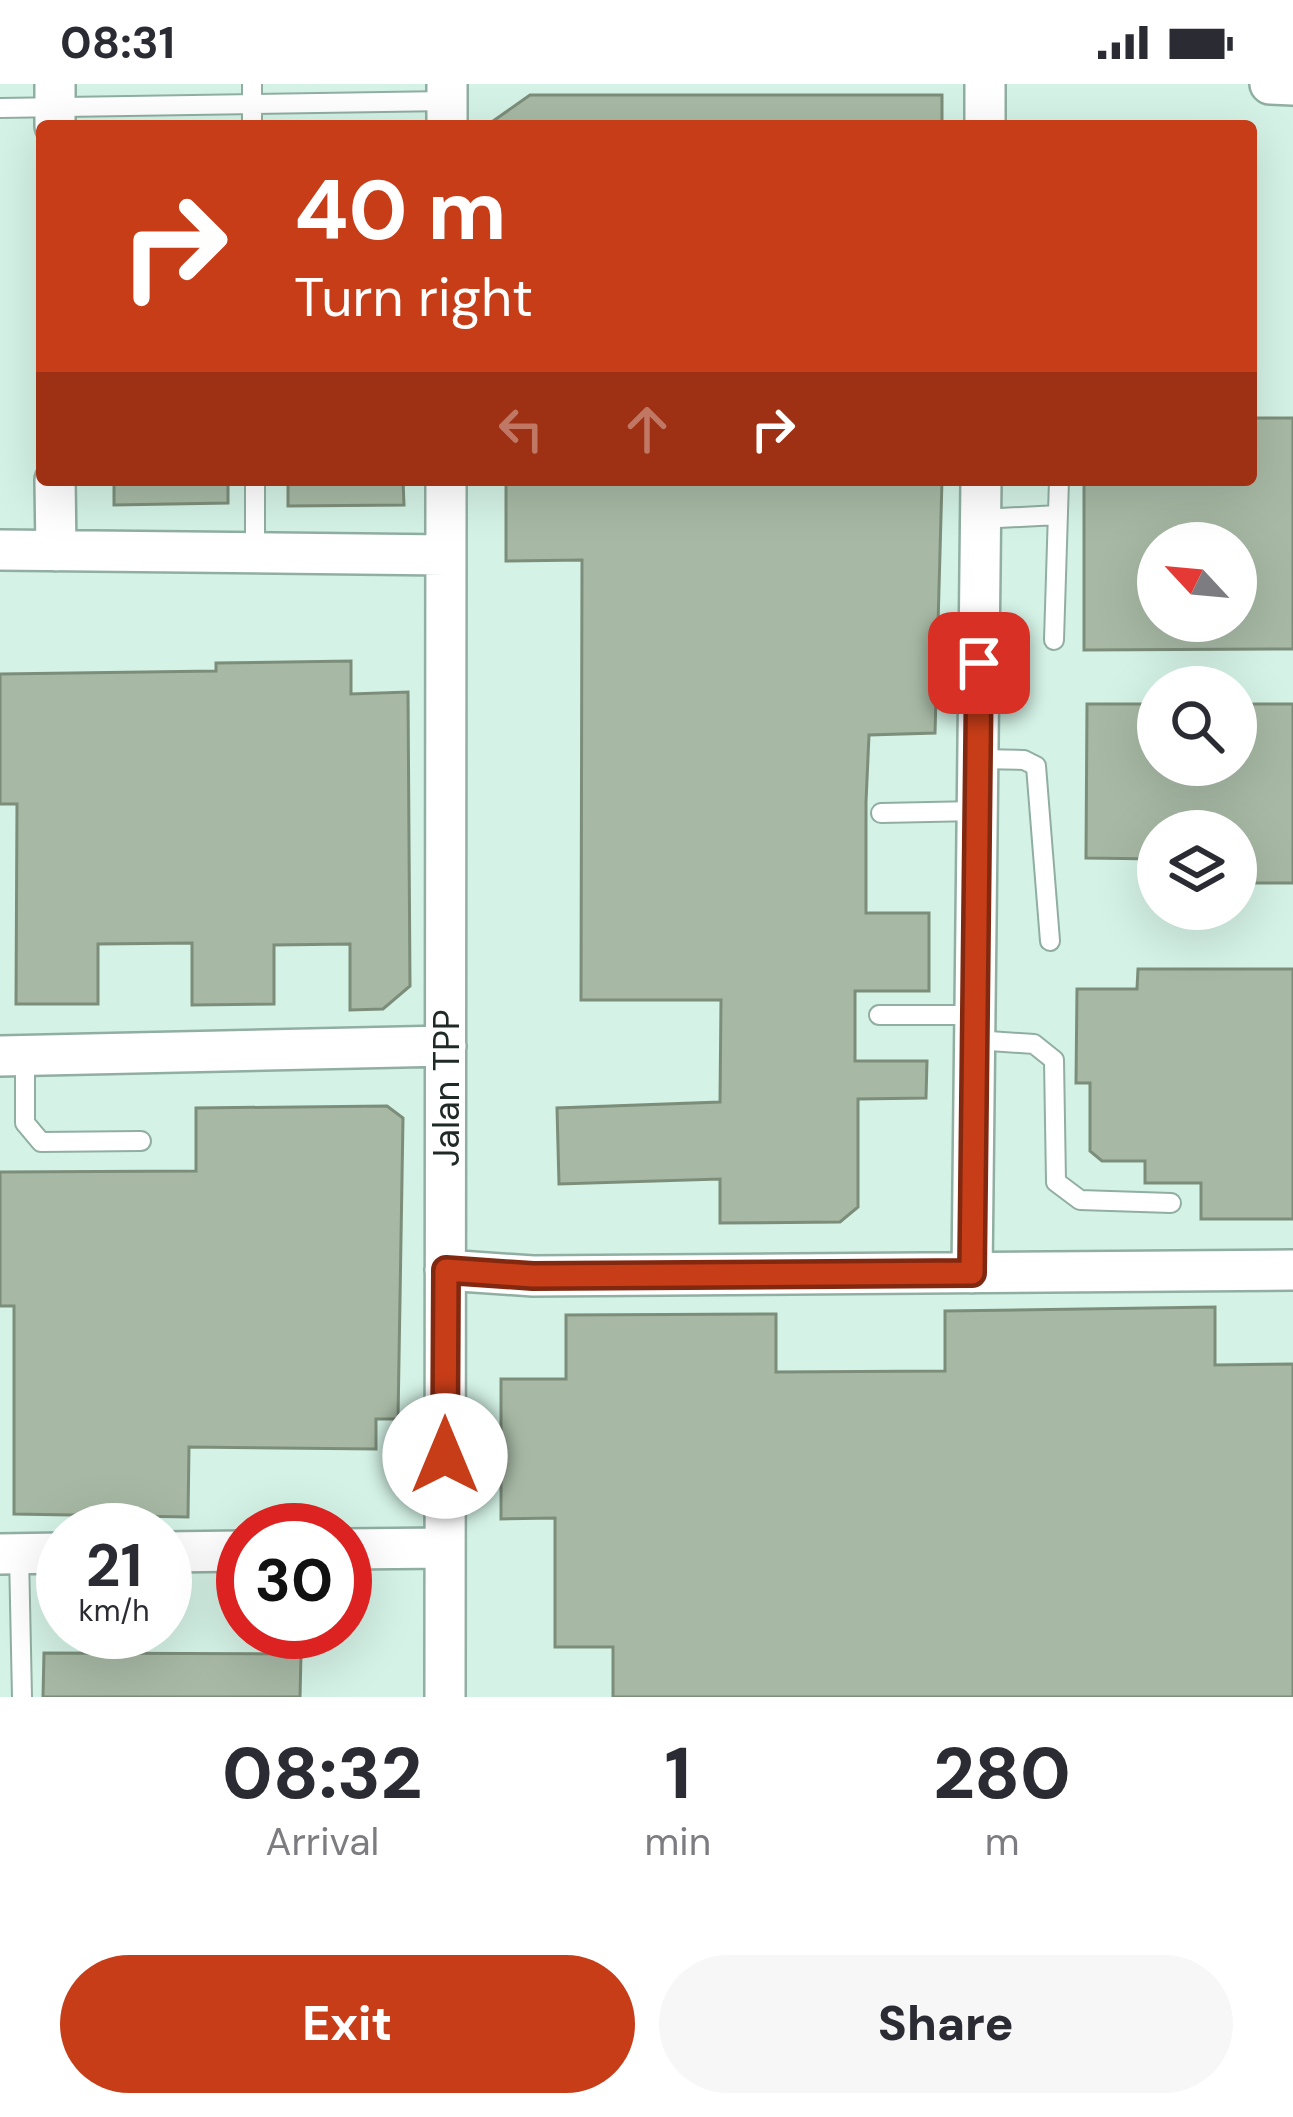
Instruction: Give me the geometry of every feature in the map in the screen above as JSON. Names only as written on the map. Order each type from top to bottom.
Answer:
[{"type":"street","points":[[985,120],[986,84]]},
{"type":"street","points":[[1270,84],[1293,85]]},
{"type":"street","points":[[56,486],[56,551]]},
{"type":"street","name":"Jalan TPP","points":[[445,1697],[446,486]]},
{"type":"street","points":[[972,1273],[981,486]]},
{"type":"street","points":[[0,550],[446,555]]},
{"type":"street","points":[[12,1056],[446,1046]]},
{"type":"street","points":[[446,1270],[533,1276],[1293,1270]]},
{"type":"street","points":[[372,1549],[445,1548]]},
{"type":"lane","points":[[0,108],[252,94],[447,104]]},
{"type":"lane","points":[[255,486],[255,553]]},
{"type":"lane","points":[[1054,640],[1059,486]]},
{"type":"lane","points":[[980,520],[1058,514]]},
{"type":"lane","points":[[978,759],[1024,760],[1036,766],[1050,941]]},
{"type":"lane","points":[[881,813],[977,811]]},
{"type":"lane","points":[[879,1016],[975,1028],[1034,1044],[1054,1060],[1056,1182],[1080,1200],[1171,1203]]},
{"type":"lane","points":[[12,1056],[26,1123],[41,1142],[141,1141]]},
{"type":"lane","points":[[9,1554],[22,1697]]},
{"type":"building","points":[[530,95],[942,95],[942,120],[495,120]]},
{"type":"building","points":[[1257,418],[1293,418],[1293,649],[1084,650],[1084,486],[1257,486]]},
{"type":"building","points":[[114,486],[228,486],[228,503],[114,505]]},
{"type":"building","points":[[288,486],[403,486],[404,505],[288,506]]},
{"type":"building","points":[[506,486],[942,486],[935,733],[869,735],[866,802],[866,913],[929,913],[929,991],[855,991],[855,1061],[927,1061],[926,1098],[858,1099],[858,1207],[840,1222],[720,1223],[720,1179],[559,1184],[557,1108],[720,1102],[721,1000],[581,1000],[582,560],[506,561]]},
{"type":"building","points":[[351,661],[351,694],[408,692],[410,986],[383,1009],[350,1010],[350,944],[274,945],[274,1004],[192,1005],[192,943],[98,944],[98,1004],[16,1004],[17,804],[0,804],[0,674],[216,671],[216,663]]},
{"type":"building","points":[[1087,704],[1137,704],[1137,786],[1257,786],[1257,704],[1293,704],[1293,883],[1257,883],[1257,810],[1137,810],[1137,859],[1086,858]]},
{"type":"building","points":[[1138,969],[1293,969],[1293,1219],[1201,1219],[1201,1183],[1145,1183],[1145,1161],[1102,1161],[1090,1151],[1090,1083],[1076,1083],[1077,989],[1137,989]]},
{"type":"building","points":[[387,1106],[403,1118],[398,1419],[376,1419],[376,1449],[189,1447],[188,1503],[36,1503],[36,1514],[14,1514],[14,1306],[0,1306],[0,1172],[196,1171],[196,1108]]},
{"type":"building","points":[[1215,1307],[1215,1365],[1293,1364],[1293,1697],[613,1697],[613,1647],[555,1647],[555,1518],[501,1519],[501,1379],[566,1379],[566,1315],[776,1314],[776,1372],[945,1371],[945,1311]]},
{"type":"building","points":[[192,1654],[216,1654],[216,1659],[301,1659],[300,1697],[43,1697],[44,1659],[192,1659]]},
{"type":"route","points":[[445,1456],[446,1270],[533,1276],[972,1273],[979,663]]}]
